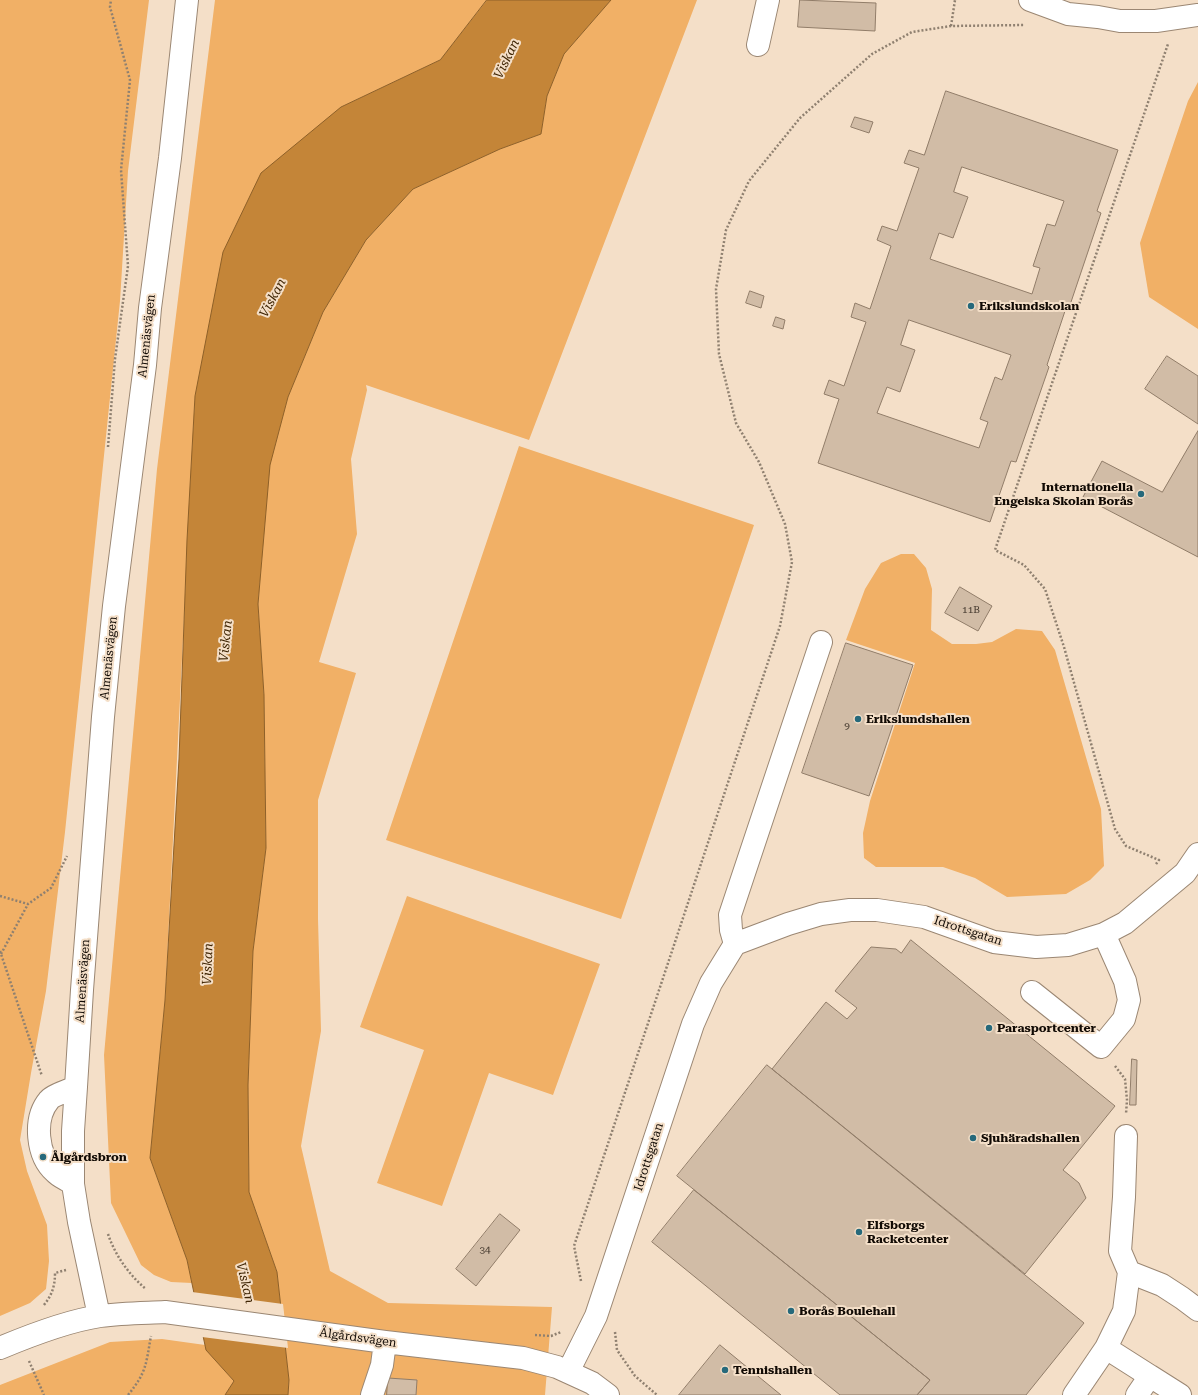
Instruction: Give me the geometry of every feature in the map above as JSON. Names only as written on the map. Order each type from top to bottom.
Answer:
[{"type":"street","name":"Almenäsvägen","points":[[99,1316],[79,1222],[73,1184],[72,1131],[103,717],[114,606],[145,365],[150,308],[170,158],[187,0]]},
{"type":"street","points":[[758,45],[768,0]]},
{"type":"street","points":[[1030,0],[1068,14],[1120,21],[1156,21],[1198,15]]},
{"type":"street","points":[[1078,0],[1098,17]]},
{"type":"street","points":[[735,944],[731,930],[730,916],[821,642]]},
{"type":"street","name":"Idrottsgatan","points":[[568,1372],[596,1316],[604,1295],[693,1024],[711,983],[735,944],[788,924],[821,914],[850,910],[877,910],[924,917],[994,942],[1036,946],[1068,945],[1104,934],[1125,923],[1185,873],[1198,854]]},
{"type":"street","points":[[1032,992],[1102,1047],[1124,1019],[1129,1000],[1125,980],[1104,934]]},
{"type":"street","points":[[73,1184],[55,1173],[43,1157],[39,1136],[41,1113],[49,1099],[76,1087]]},
{"type":"street","points":[[1074,1395],[1106,1348],[1124,1311],[1129,1272],[1120,1252],[1124,1198],[1126,1136]]},
{"type":"street","points":[[1129,1272],[1162,1285],[1198,1310]]},
{"type":"street","name":"Ålgårdsvägen","points":[[0,1348],[61,1326],[99,1316],[165,1312],[385,1342],[523,1358],[557,1367],[592,1383],[608,1395]]},
{"type":"street","points":[[372,1395],[382,1365],[385,1342]]},
{"type":"street","points":[[1106,1348],[1180,1395]]},
{"type":"street","points":[[1137,1395],[1150,1376]]},
{"type":"path","points":[[108,449],[115,359],[128,266],[121,170],[130,80],[110,7],[111,0]]},
{"type":"path","points":[[951,26],[955,0]]},
{"type":"path","points":[[604,1295],[583,1290],[580,1268],[574,1246],[780,626],[792,562],[785,524],[759,462],[736,423],[719,354],[716,289],[726,230],[749,181],[800,118],[872,54],[912,32],[951,26],[1026,25]]},
{"type":"path","points":[[1155,866],[1159,860],[1126,846],[1115,829],[1064,647],[1045,589],[1024,565],[995,550],[1171,38]]},
{"type":"path","points":[[49,1099],[0,952],[28,904],[51,888],[68,854]]},
{"type":"path","points":[[0,896],[28,904]]},
{"type":"path","points":[[1102,1047],[1125,1079],[1127,1100],[1126,1136]]},
{"type":"path","points":[[42,1308],[51,1296],[55,1284],[55,1273],[88,1264],[117,1252]]},
{"type":"path","points":[[615,1329],[617,1350],[635,1376],[657,1395]]},
{"type":"path","points":[[530,1334],[551,1336],[565,1330]]},
{"type":"path","points":[[128,1395],[139,1381],[146,1366],[152,1331]]},
{"type":"shaded area","points":[[0,0],[149,0],[128,171],[120,301],[65,832],[46,991],[20,1140],[27,1171],[47,1225],[49,1261],[46,1289],[30,1303],[0,1316]]},
{"type":"shaded area","points":[[215,0],[487,0],[440,60],[341,107],[195,397],[165,1000],[150,1158],[187,1260],[192,1283],[171,1282],[154,1275],[141,1265],[111,1203],[104,1055],[157,469]]},
{"type":"shaded area","points":[[611,0],[697,0],[529,440],[366,385],[367,390],[351,459],[357,534],[319,662],[356,673],[318,800],[318,919],[321,1031],[301,1146],[330,1271],[388,1303],[552,1307],[545,1395],[288,1395],[289,1380],[277,1272],[249,1192],[248,1085],[253,951],[266,848],[264,695],[258,604],[269,465],[288,397],[323,312],[366,240],[413,189],[500,149],[541,134],[547,96],[564,54]]},
{"type":"shaded area","points":[[1198,82],[1198,329],[1149,297],[1140,243],[1188,101]]},
{"type":"shaded area","points":[[519,446],[754,525],[621,919],[386,840]]},
{"type":"shaded area","points":[[901,554],[914,554],[926,568],[932,589],[931,630],[952,644],[992,642],[1016,629],[1042,631],[1055,650],[1101,809],[1104,866],[1090,880],[1066,894],[1007,897],[975,878],[943,867],[876,867],[864,858],[863,833],[870,801],[915,663],[846,640],[865,589],[881,563]]},
{"type":"shaded area","points":[[407,896],[600,964],[553,1095],[489,1073],[442,1206],[377,1183],[424,1050],[360,1027]]},
{"type":"shaded area","points":[[162,1339],[205,1345],[207,1350],[234,1381],[225,1395],[0,1395],[0,1385],[110,1342]]},
{"type":"water","name":"Viskan","points":[[487,0],[611,0],[564,54],[547,96],[541,134],[500,149],[413,189],[366,240],[323,312],[288,397],[270,465],[258,604],[264,695],[266,848],[253,951],[248,1085],[249,1192],[277,1272],[289,1380],[288,1395],[225,1395],[234,1381],[206,1350],[187,1260],[150,1158],[165,1000],[179,759],[187,540],[195,396],[223,252],[261,173],[341,107],[440,60]]},
{"type":"pier","points":[[192,1292],[283,1304],[288,1348],[202,1337]]},
{"type":"building","points":[[800,0],[876,3],[875,31],[798,27]]},
{"type":"building","name":"Erikslundskolan","points":[[946,91],[1118,150],[1097,211],[1101,213],[1069,308],[1066,308],[1047,365],[1049,367],[1016,462],[1011,461],[990,522],[818,463],[839,399],[824,394],[829,380],[844,386],[866,322],[851,317],[855,303],[870,309],[891,246],[877,240],[882,226],[897,231],[919,168],[904,163],[909,150],[924,155]],"holes":[[[962,167],[1064,201],[1055,226],[1047,224],[1033,266],[1040,268],[1032,294],[930,259],[939,233],[953,238],[968,197],[954,192]],[[909,320],[1011,355],[1002,380],[995,377],[980,419],[988,422],[979,448],[877,413],[887,387],[900,392],[915,350],[901,345]]]},
{"type":"building","points":[[855,117],[873,122],[869,133],[851,127]]},
{"type":"building","points":[[750,291],[764,296],[761,308],[746,303]]},
{"type":"building","points":[[776,317],[785,320],[783,329],[773,326]]},
{"type":"building","points":[[1167,356],[1198,376],[1198,424],[1145,389]]},
{"type":"building","name":"Internationella Engelska Skolan Borås","points":[[1198,431],[1198,557],[1083,497],[1102,461],[1162,492]]},
{"type":"building","points":[[960,587],[992,606],[978,631],[945,613]]},
{"type":"building","name":"Erikslundshallen","points":[[846,643],[913,665],[869,796],[802,773]]},
{"type":"building","name":"Sjuhäradshallen","points":[[911,940],[1115,1106],[1063,1170],[1079,1183],[1086,1198],[1025,1274],[772,1069],[826,1002],[847,1019],[857,1008],[835,991],[871,947],[896,949],[901,953]]},
{"type":"building","points":[[1132,1059],[1137,1060],[1136,1105],[1130,1105]]},
{"type":"building","name":"Elfsborgs Racketcenter","points":[[767,1065],[1084,1323],[1026,1395],[917,1395],[930,1380],[677,1176]]},
{"type":"building","name":"Borås Boulehall","points":[[694,1190],[930,1380],[917,1395],[840,1395],[652,1242]]},
{"type":"building","points":[[500,1214],[520,1230],[476,1286],[456,1269]]},
{"type":"building","name":"Tennishallen","points":[[720,1345],[781,1395],[679,1395]]},
{"type":"building","points":[[388,1378],[417,1380],[416,1395],[387,1395]]},
{"type":"place","name":"Erikslundskolan","points":[[971,306]]},
{"type":"place","name":"Internationella Engelska Skolan Borås","points":[[1141,494]]},
{"type":"place","name":"Erikslundshallen","points":[[858,719]]},
{"type":"place","name":"Parasportcenter","points":[[989,1028]]},
{"type":"place","name":"Sjuhäradshallen","points":[[973,1138]]},
{"type":"place","name":"Ålgårdsbron","points":[[43,1157]]},
{"type":"place","name":"Elfsborgs Racketcenter","points":[[859,1232]]},
{"type":"place","name":"Borås Boulehall","points":[[791,1311]]},
{"type":"place","name":"Tennishallen","points":[[725,1370]]}]
